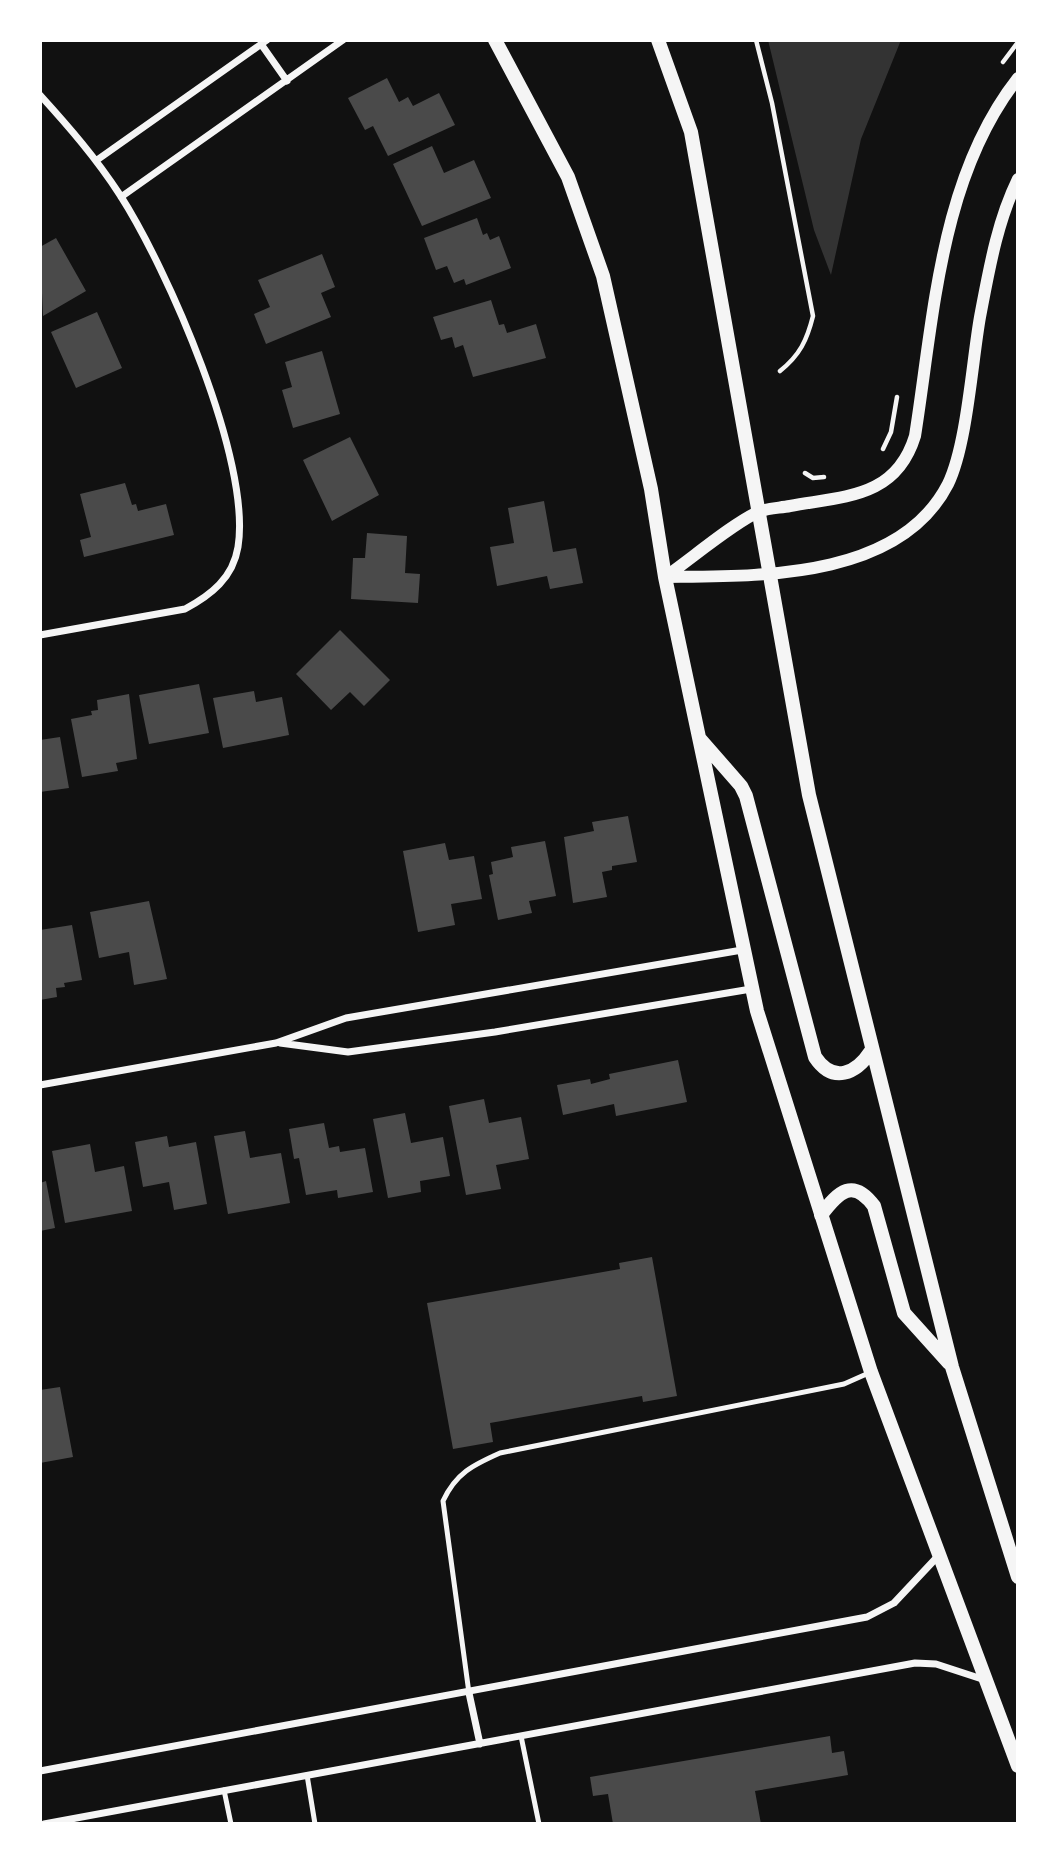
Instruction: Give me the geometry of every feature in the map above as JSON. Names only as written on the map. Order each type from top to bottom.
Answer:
[{"type":"main road","points":[[495,40],[568,177],[603,276],[650,489],[665,577],[751,989],[789,1122],[871,1373],[941,1554],[1018,1766]]},
{"type":"main road","points":[[658,40],[691,132],[808,794],[952,1367],[1018,1577]]},
{"type":"main road","points":[[699,738],[741,786],[746,796],[815,1058],[831,1073],[843,1074],[855,1071],[872,1051]]},
{"type":"main road","points":[[821,1215],[843,1192],[855,1189],[863,1192],[874,1206],[904,1313],[952,1367]]},
{"type":"street","points":[[121,197],[344,40]]},
{"type":"street","points":[[97,160],[264,42],[287,80]]},
{"type":"street","points":[[665,577],[759,512],[864,491],[883,485],[898,472],[910,454],[915,436],[945,248],[966,170],[1018,78]]},
{"type":"street","points":[[40,95],[97,160],[121,197],[186,324],[220,423],[234,482],[240,526],[238,549],[230,571],[205,598],[185,609],[40,635]]},
{"type":"street","points":[[665,577],[770,576],[871,554],[895,541],[936,504],[949,482],[959,442],[993,248],[1018,179]]},
{"type":"street","points":[[40,1086],[276,1043],[346,1018],[742,950]]},
{"type":"street","points":[[276,1043],[348,1052],[509,1030],[751,989]]},
{"type":"street","points":[[40,1771],[867,1617],[894,1603],[941,1554]]},
{"type":"street","points":[[44,1824],[915,1663],[936,1664],[985,1680]]},
{"type":"street","points":[[469,1693],[480,1744]]},
{"type":"lane","points":[[469,1693],[443,1501],[452,1481],[468,1467],[500,1453],[844,1384],[871,1373]]},
{"type":"lane","points":[[521,1736],[539,1824]]},
{"type":"lane","points":[[307,1775],[315,1824]]},
{"type":"lane","points":[[224,1790],[231,1824]]},
{"type":"path","points":[[756,40],[772,103],[813,316],[807,341],[795,360],[780,371]]},
{"type":"shaded area","points":[[768,40],[901,40],[861,139],[831,275],[814,230]]},
{"type":"building","points":[[387,78],[399,102],[408,97],[413,106],[439,93],[455,125],[388,156],[373,126],[365,130],[348,98]]},
{"type":"building","points":[[432,146],[444,173],[474,160],[491,198],[422,226],[393,164]]},
{"type":"building","points":[[477,218],[483,235],[487,233],[490,240],[499,236],[511,268],[466,285],[464,279],[454,283],[447,266],[436,270],[424,238]]},
{"type":"building","points":[[56,238],[86,291],[43,316],[40,247]]},
{"type":"building","points":[[322,254],[335,287],[321,293],[331,317],[266,344],[254,314],[270,307],[258,280]]},
{"type":"building","points":[[491,300],[499,325],[504,324],[507,333],[536,324],[546,358],[473,377],[463,345],[455,348],[452,337],[441,340],[433,317]]},
{"type":"building","points":[[97,312],[122,368],[76,388],[51,332]]},
{"type":"building","points":[[322,351],[340,414],[293,428],[282,390],[292,387],[285,362]]},
{"type":"building","points":[[350,437],[379,495],[332,521],[303,460]]},
{"type":"building","points":[[125,483],[132,505],[136,504],[138,511],[166,504],[174,535],[84,557],[80,540],[91,537],[80,494]]},
{"type":"building","points":[[544,501],[553,552],[576,548],[583,583],[550,589],[547,576],[497,586],[490,547],[514,543],[508,508]]},
{"type":"building","points":[[367,533],[407,536],[405,573],[420,574],[418,603],[351,599],[353,558],[365,558]]},
{"type":"building","points":[[340,630],[390,680],[364,706],[350,692],[331,710],[296,674]]},
{"type":"building","points":[[199,684],[209,733],[149,744],[139,695]]},
{"type":"building","points":[[254,691],[256,702],[282,697],[289,735],[223,748],[213,698]]},
{"type":"building","points":[[129,694],[137,759],[116,763],[118,771],[82,777],[71,719],[92,715],[91,711],[98,710],[97,700]]},
{"type":"building","points":[[60,737],[69,788],[40,792],[40,740]]},
{"type":"building","points":[[628,816],[637,862],[612,866],[612,870],[602,872],[607,897],[573,903],[564,837],[594,831],[592,822]]},
{"type":"building","points":[[545,841],[556,896],[529,901],[532,913],[498,920],[489,875],[493,874],[491,862],[513,857],[511,847]]},
{"type":"building","points":[[445,843],[449,860],[474,856],[482,899],[451,904],[455,925],[418,932],[403,851]]},
{"type":"building","points":[[149,901],[167,979],[134,985],[129,952],[99,958],[90,912]]},
{"type":"building","points":[[72,925],[82,980],[64,983],[65,987],[56,988],[57,997],[40,1000],[40,930]]},
{"type":"building","points":[[678,1060],[687,1102],[616,1116],[614,1104],[563,1115],[557,1085],[590,1079],[591,1084],[610,1079],[609,1074]]},
{"type":"building","points":[[484,1099],[489,1123],[521,1117],[529,1159],[496,1165],[501,1189],[466,1195],[449,1106]]},
{"type":"building","points":[[405,1113],[411,1143],[443,1137],[450,1176],[420,1181],[421,1192],[388,1198],[373,1119]]},
{"type":"building","points":[[324,1123],[329,1148],[339,1146],[340,1152],[365,1148],[373,1192],[338,1198],[337,1190],[306,1195],[299,1158],[294,1159],[289,1129]]},
{"type":"building","points":[[245,1131],[250,1158],[281,1153],[290,1203],[228,1214],[214,1136]]},
{"type":"building","points":[[167,1136],[169,1147],[196,1142],[207,1204],[174,1210],[169,1182],[143,1187],[135,1142]]},
{"type":"building","points":[[90,1144],[95,1172],[124,1166],[132,1211],[65,1223],[52,1151]]},
{"type":"building","points":[[46,1181],[55,1228],[40,1231],[40,1183]]},
{"type":"building","points":[[652,1257],[677,1396],[643,1402],[642,1396],[490,1423],[493,1442],[453,1449],[427,1303],[620,1269],[619,1263]]},
{"type":"building","points":[[60,1387],[73,1457],[40,1463],[40,1390]]},
{"type":"building","points":[[830,1736],[832,1753],[844,1751],[848,1775],[755,1791],[761,1824],[613,1824],[608,1794],[593,1796],[590,1777]]}]
